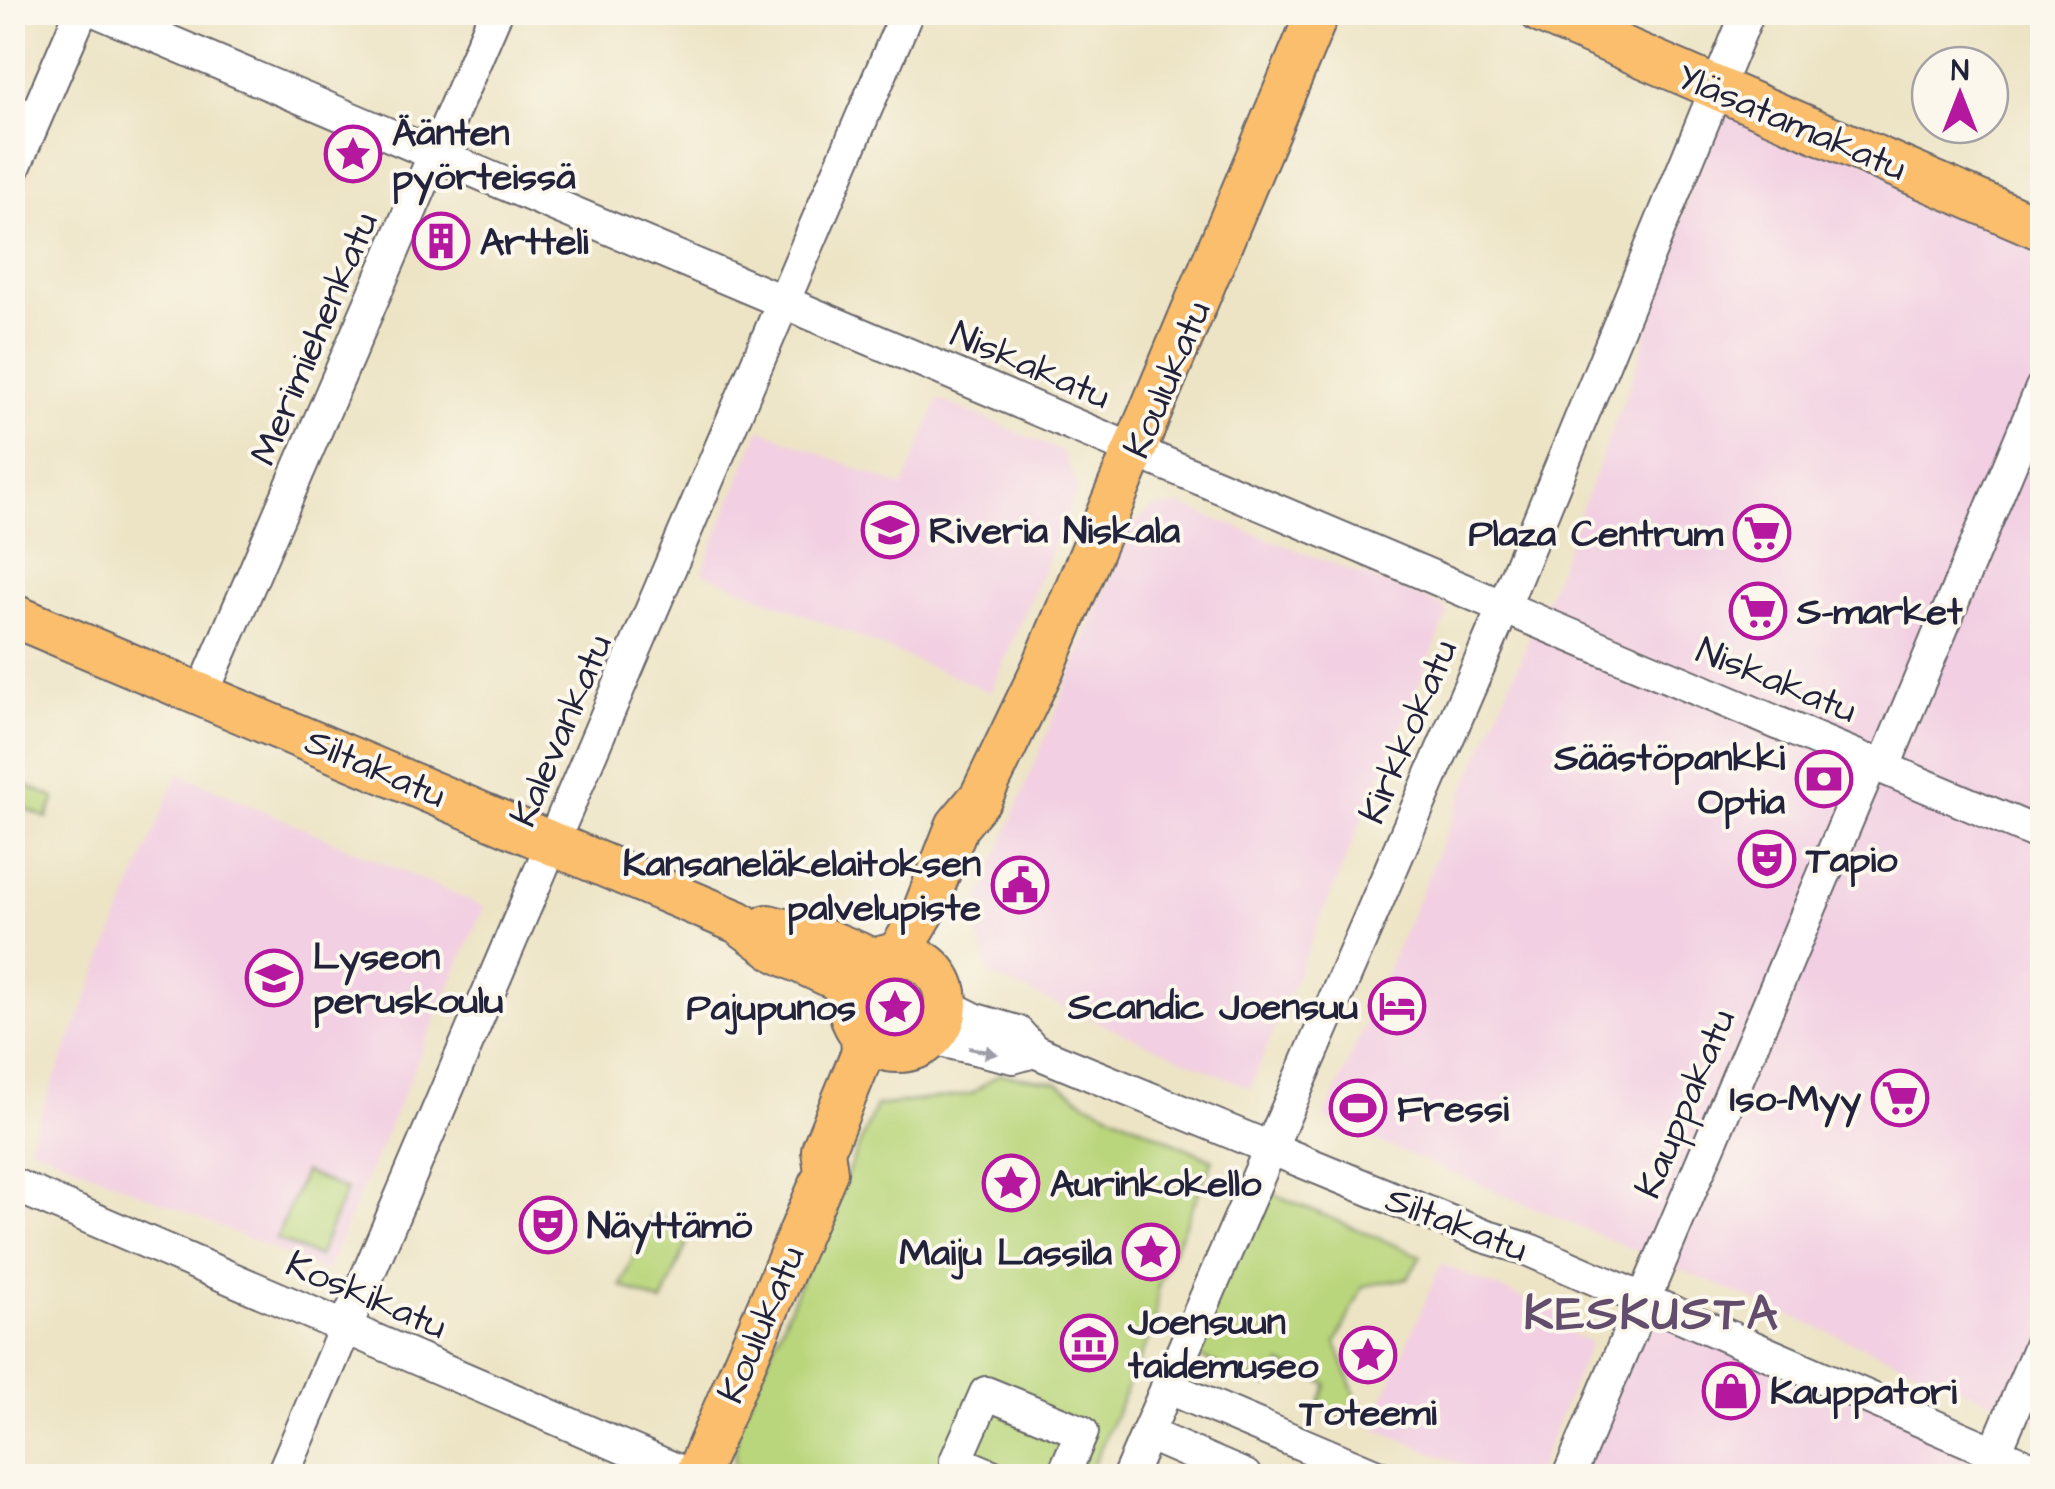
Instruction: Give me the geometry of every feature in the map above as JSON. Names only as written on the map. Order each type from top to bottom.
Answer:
[{"type":"main road","name":"Koulukatu","points":[[693,1476],[826,1172],[842,1164],[881,1079],[924,911],[957,826],[981,797],[1136,451],[1318,12]]},
{"type":"main road","name":"Yläsatamakatu","points":[[1540,12],[2042,229]]},
{"type":"main road","name":"Siltakatu","points":[[12,615],[738,922],[780,952],[837,979],[900,1001]]},
{"type":"street","points":[[12,172],[81,12]]},
{"type":"street","name":"Niskakatu","points":[[99,12],[2042,836]]},
{"type":"street","name":"Merimiehenkatu","points":[[202,694],[496,12]]},
{"type":"street","name":"Kalevankatu","points":[[282,1476],[907,12]]},
{"type":"street","name":"Kirkkokatu","points":[[1129,1476],[1503,608],[1748,12]]},
{"type":"street","name":"Kauppakatu","points":[[1569,1476],[2042,388]]},
{"type":"street","name":"Siltakatu","points":[[900,1001],[1012,1058],[1034,1051],[1644,1299],[1991,1464],[2042,1472]]},
{"type":"street","name":"Koskikatu","points":[[12,1184],[693,1476]]},
{"type":"street","points":[[1991,1464],[2042,1341]]},
{"type":"street","points":[[1168,1387],[1377,1476]]},
{"type":"street","points":[[992,1476],[956,1462],[986,1393],[1082,1432],[1063,1476]]},
{"type":"street","points":[[1147,1434],[1245,1476]]},
{"type":"shaded area","points":[[1718,97],[2042,237],[2042,1422],[1324,1119],[1552,585],[1639,360]]},
{"type":"shaded area","name":"Riveria Niskala","points":[[939,399],[1063,452],[1078,488],[991,692],[702,572],[760,429],[903,487]]},
{"type":"shaded area","points":[[1182,506],[1444,606],[1448,615],[1250,1088],[989,975],[973,916],[1131,526],[1154,507]]},
{"type":"shaded area","name":"Lyseon peruskoulu","points":[[178,773],[484,907],[326,1272],[28,1145]]},
{"type":"shaded area","points":[[1441,1264],[1560,1314],[1555,1327],[1591,1342],[1535,1476],[1488,1476],[1371,1427]]},
{"type":"shaded area","name":"Kauppatori","points":[[1644,1299],[1990,1449],[1978,1476],[1569,1476]]},
{"type":"green space","points":[[13,780],[55,798],[47,818],[13,804]]},
{"type":"green space","points":[[898,982],[914,989],[921,1005],[914,1021],[898,1028],[882,1021],[875,1005],[882,989]]},
{"type":"green space","points":[[999,1074],[1057,1082],[1086,1102],[1213,1160],[1158,1286],[1155,1324],[1088,1476],[748,1476],[734,1463],[738,1427],[876,1106],[971,1094]]},
{"type":"green space","points":[[304,1172],[346,1190],[318,1257],[276,1239]]},
{"type":"green space","points":[[1257,1187],[1421,1256],[1408,1278],[1363,1286],[1336,1343],[1359,1405],[1354,1423],[1318,1407],[1327,1384],[1281,1364],[1270,1387],[1186,1351]]},
{"type":"green space","points":[[651,1214],[692,1231],[662,1303],[621,1286]]},
{"type":"place","name":"Äänten pyörteissä","points":[[353,154]]},
{"type":"place","name":"Artteli","points":[[441,241]]},
{"type":"place","name":"Riveria Niskala","points":[[890,530]]},
{"type":"place","name":"Plaza Centrum","points":[[1762,533]]},
{"type":"place","name":"S-market","points":[[1758,611]]},
{"type":"place","name":"Säästöpankki Optia","points":[[1824,779]]},
{"type":"place","name":"Tapio","points":[[1767,859]]},
{"type":"place","name":"Kansaneläkelaitoksen palvelupiste","points":[[1020,885]]},
{"type":"place","name":"Lyseon peruskoulu","points":[[274,978]]},
{"type":"place","name":"Scandic Joensuu","points":[[1397,1006]]},
{"type":"place","name":"Pajupunos","points":[[895,1007]]},
{"type":"place","name":"Iso-Myy","points":[[1900,1098]]},
{"type":"place","name":"Fressi","points":[[1358,1108]]},
{"type":"place","name":"Aurinkokello","points":[[1011,1183]]},
{"type":"place","name":"Näyttämö","points":[[548,1225]]},
{"type":"place","name":"Maiju Lassila","points":[[1151,1252]]},
{"type":"place","name":"Joensuun taidemuseo","points":[[1089,1343]]},
{"type":"place","name":"Toteemi","points":[[1368,1355]]},
{"type":"place","name":"Kauppatori","points":[[1731,1391]]},
{"type":"district","name":"KESKUSTA","points":[[1652,1312]]}]
